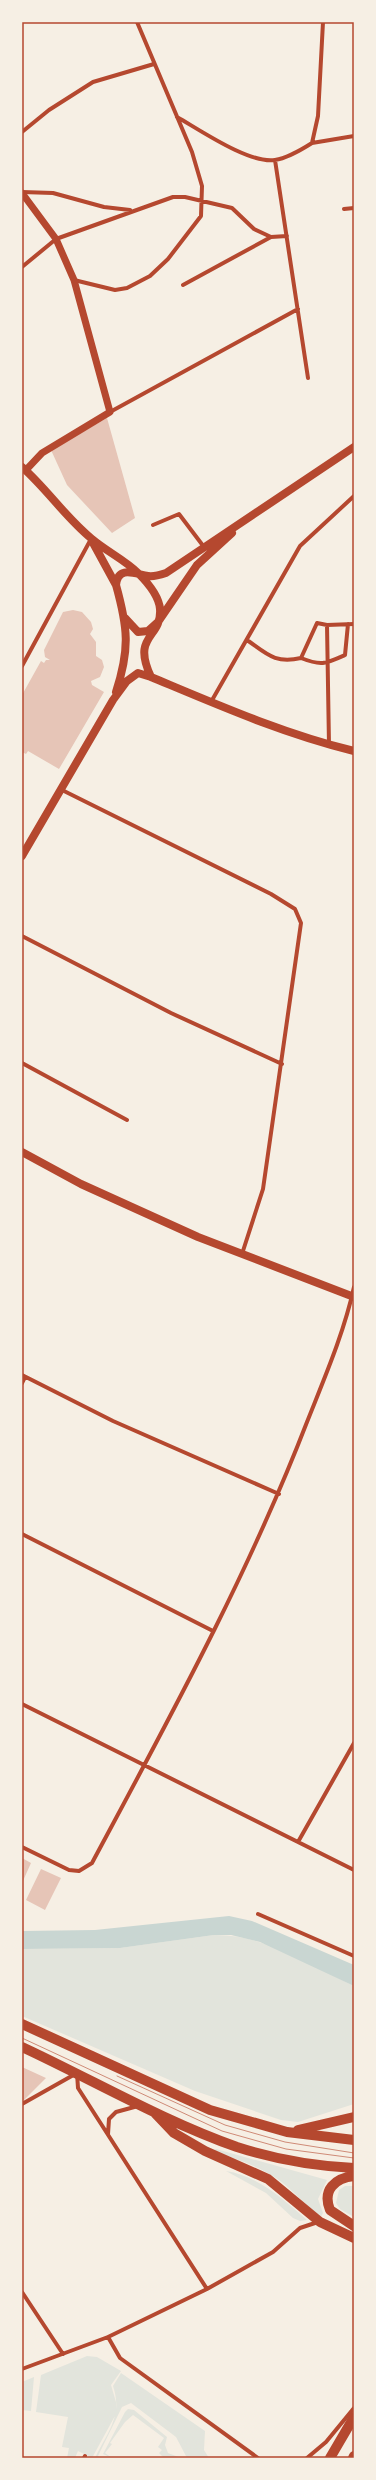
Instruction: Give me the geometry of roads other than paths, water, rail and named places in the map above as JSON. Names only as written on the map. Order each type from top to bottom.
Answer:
[{"type":"main road","points":[[24,469],[91,539],[138,572],[147,576],[157,576],[166,572],[354,447]]},
{"type":"main road","points":[[151,677],[145,664],[143,652],[146,642],[196,565],[231,534],[354,452]]},
{"type":"main road","points":[[91,539],[116,585],[127,630],[126,654],[113,700]]},
{"type":"main road","points":[[124,616],[138,632],[148,631],[158,622],[160,609],[156,599],[150,587],[138,572]]},
{"type":"main road","points":[[116,585],[117,578],[121,573],[138,572]]},
{"type":"main road","points":[[22,856],[62,790],[113,700],[133,675],[138,673],[151,677],[238,714],[329,745],[354,751]]},
{"type":"main road","points":[[22,1152],[82,1184],[242,1254],[353,1296]]},
{"type":"main road","points":[[22,2024],[210,2110],[287,2132],[354,2140]]},
{"type":"main road","points":[[22,2046],[142,2106],[238,2147],[304,2162],[354,2168]]},
{"type":"main road","points":[[154,2111],[174,2133],[205,2151],[268,2179],[320,2222],[354,2238]]},
{"type":"main road","points":[[287,2132],[354,2117]]},
{"type":"main road","points":[[354,2176],[338,2180],[332,2184],[328,2191],[327,2198],[330,2210],[354,2226]]},
{"type":"main road","points":[[330,2458],[354,2417]]},
{"type":"street","points":[[74,280],[116,290],[127,288],[150,276],[168,259],[201,216],[202,202],[200,179],[192,152],[137,22]]},
{"type":"street","points":[[312,143],[318,116],[323,22]]},
{"type":"street","points":[[22,132],[48,110],[93,82],[154,64]]},
{"type":"street","points":[[176,117],[251,157],[275,160],[297,152],[312,143],[354,136]]},
{"type":"street","points":[[275,160],[308,378]]},
{"type":"street","points":[[22,193],[53,193],[104,207],[133,210]]},
{"type":"street","points":[[22,193],[56,239],[74,280],[110,412]]},
{"type":"street","points":[[22,267],[56,239],[133,210],[173,197],[185,197],[232,208],[254,229],[270,237]]},
{"type":"street","points":[[344,209],[354,208]]},
{"type":"street","points":[[183,285],[270,237],[287,236]]},
{"type":"street","points":[[24,469],[42,453],[110,412],[298,309]]},
{"type":"street","points":[[211,702],[300,546],[354,496]]},
{"type":"street","points":[[153,525],[179,514],[204,546]]},
{"type":"street","points":[[22,666],[91,539]]},
{"type":"street","points":[[301,658],[317,622],[327,625],[354,624]]},
{"type":"street","points":[[247,640],[274,659],[289,661],[301,658],[317,664],[328,663],[345,655],[348,624]]},
{"type":"street","points":[[327,625],[329,745]]},
{"type":"street","points":[[62,790],[271,894],[295,909],[300,923],[282,1064],[263,1189],[242,1254]]},
{"type":"street","points":[[22,936],[171,1012],[282,1064]]},
{"type":"street","points":[[22,1063],[127,1120]]},
{"type":"street","points":[[22,1847],[69,1870],[79,1871],[92,1863],[145,1765],[213,1631],[279,1494],[353,1296],[354,1287]]},
{"type":"street","points":[[22,1383],[24,1376],[113,1421],[279,1494]]},
{"type":"street","points":[[22,1534],[213,1631]]},
{"type":"street","points":[[22,1704],[354,1870]]},
{"type":"street","points":[[298,1842],[354,1743]]},
{"type":"street","points":[[258,1914],[354,1956]]},
{"type":"street","points":[[22,2104],[78,2073],[78,2088],[207,2289]]},
{"type":"street","points":[[108,2134],[109,2119],[116,2112],[142,2106]]},
{"type":"street","points":[[22,2369],[108,2337],[207,2289],[273,2252],[300,2228],[320,2222]]},
{"type":"street","points":[[22,2292],[62,2354]]},
{"type":"street","points":[[108,2337],[120,2358],[258,2458]]},
{"type":"street","points":[[307,2458],[326,2442],[354,2408]]},
{"type":"tram line","points":[[22,2038],[222,2131],[286,2149],[354,2158]]},
{"type":"tram line","points":[[117,2076],[225,2125],[285,2142],[354,2153]]}]
